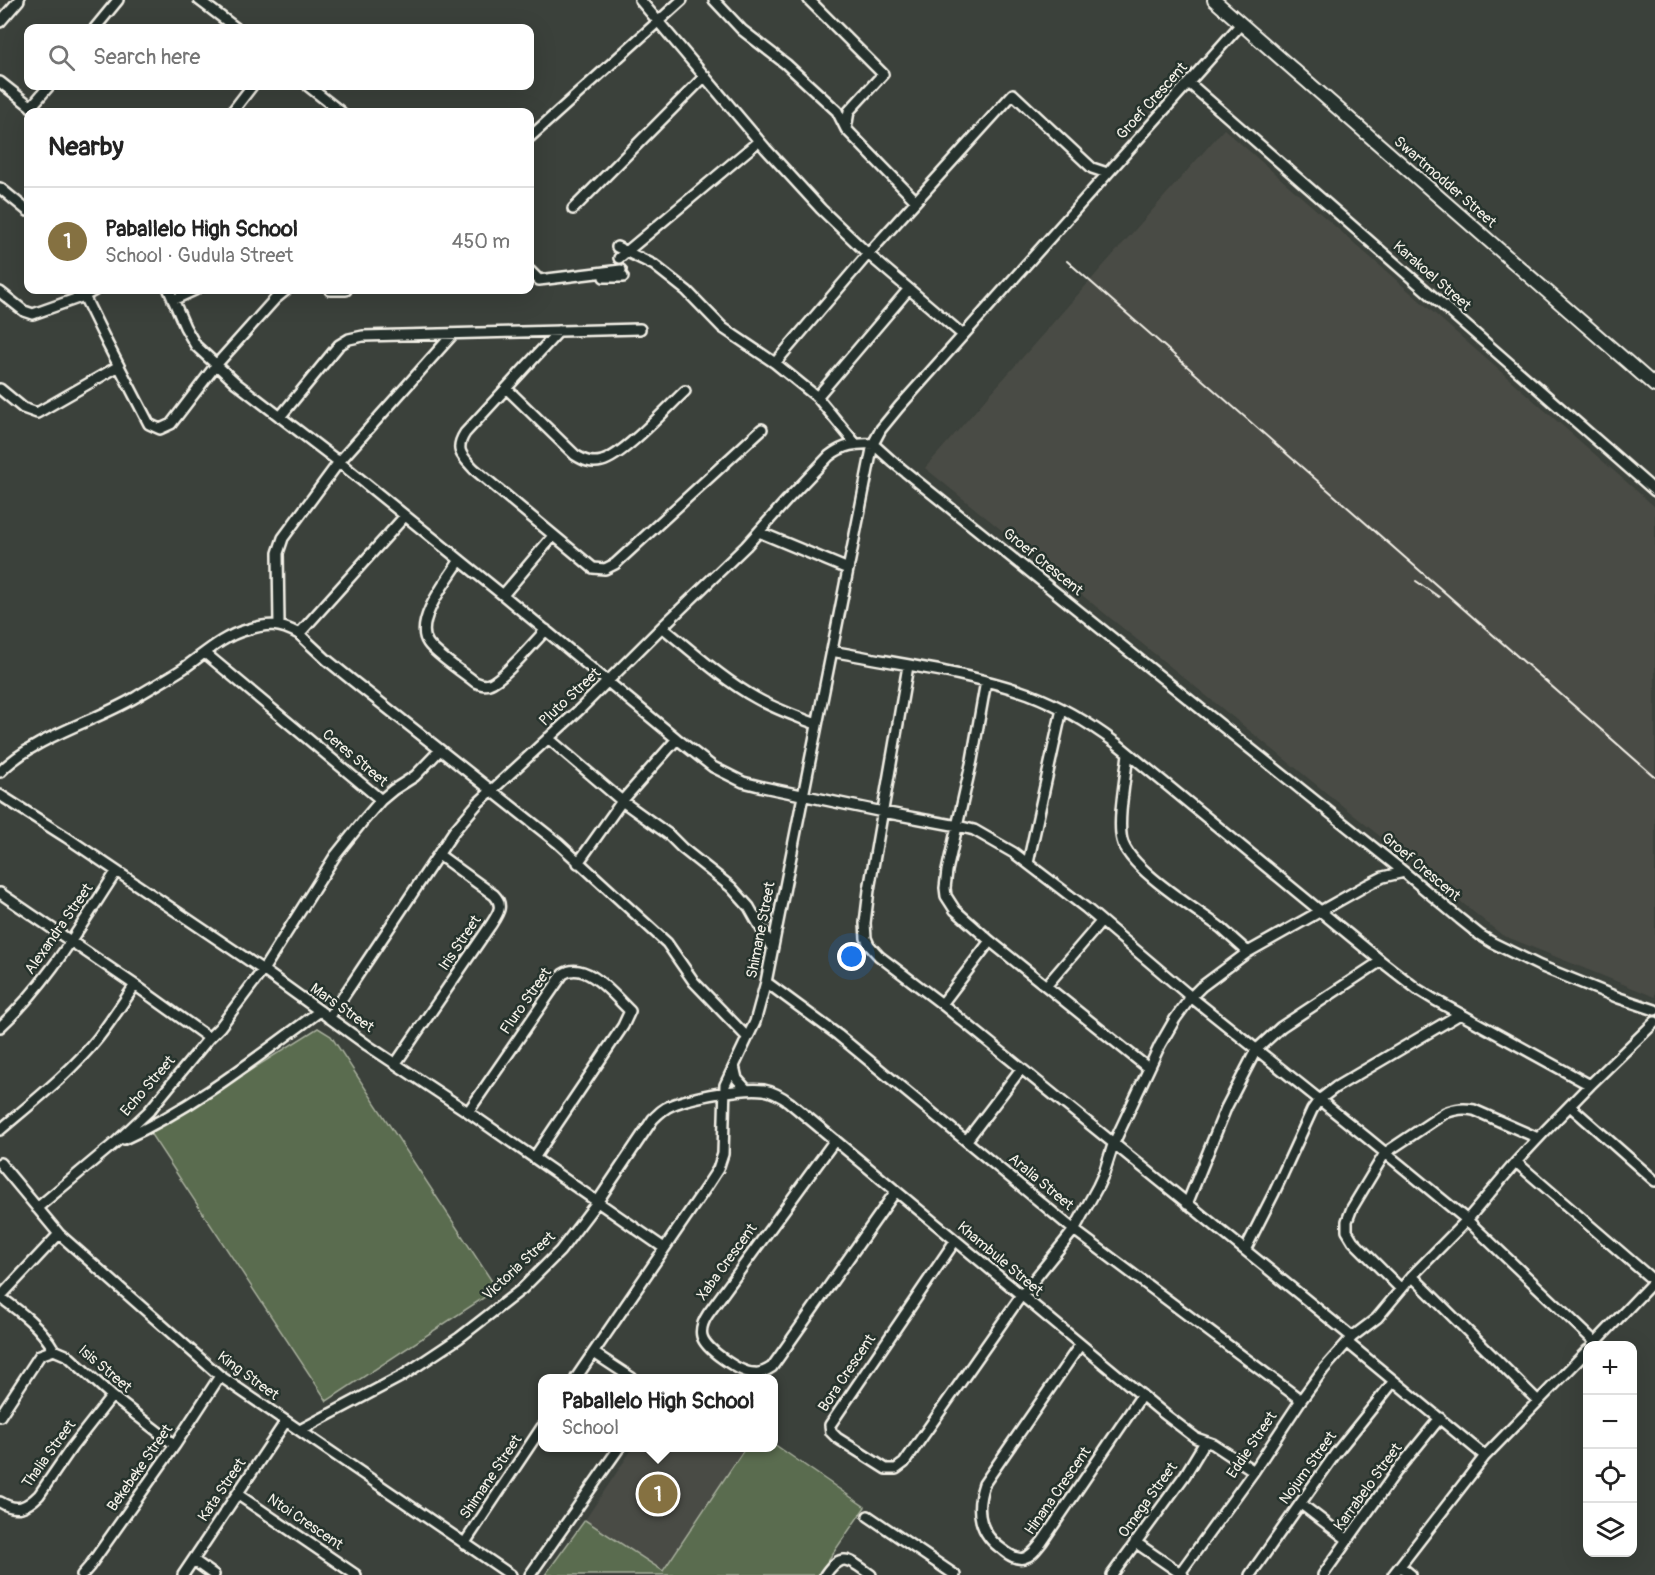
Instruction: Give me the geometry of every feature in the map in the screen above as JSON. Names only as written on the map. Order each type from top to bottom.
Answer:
[{"type":"main road","name":"Swartmodder Street","points":[[1214,0],[1655,386]]},
{"type":"street","points":[[0,22],[19,0]]},
{"type":"street","points":[[98,24],[118,0]]},
{"type":"street","points":[[199,0],[231,24]]},
{"type":"street","points":[[640,0],[759,141],[807,194],[868,254],[963,335]]},
{"type":"street","points":[[534,133],[682,0]]},
{"type":"street","points":[[714,0],[742,30],[786,64],[837,111],[846,129],[916,201]]},
{"type":"street","points":[[810,0],[883,74],[849,111],[846,129]]},
{"type":"street","name":"Groef Crescent","points":[[1241,24],[963,335],[888,421],[873,444],[1480,935],[1540,966],[1618,998],[1655,1010]]},
{"type":"street","points":[[573,208],[705,76]]},
{"type":"street","points":[[0,82],[32,108]]},
{"type":"street","name":"Karakoel Street","points":[[1189,83],[1655,491]]},
{"type":"street","points":[[35,108],[46,90]]},
{"type":"street","points":[[235,108],[249,90]]},
{"type":"street","points":[[313,90],[336,108]]},
{"type":"street","points":[[775,363],[868,254],[1012,94],[1092,168],[1107,173]]},
{"type":"street","points":[[619,258],[759,141]]},
{"type":"street","points":[[0,188],[24,208]]},
{"type":"street","points":[[617,247],[654,265],[687,291],[723,328],[775,363],[817,397],[855,443],[873,444]]},
{"type":"street","points":[[534,272],[542,278]]},
{"type":"street","points":[[534,274],[539,280],[622,273],[542,278],[534,279]]},
{"type":"street","points":[[817,397],[908,290]]},
{"type":"street","points":[[0,292],[33,314],[80,294]]},
{"type":"street","points":[[83,294],[148,424],[160,429],[171,424],[216,365],[282,294]]},
{"type":"street","points":[[171,294],[196,346],[216,365],[339,462],[713,767],[743,782],[883,812],[958,825],[987,837],[1028,864],[1101,922],[1467,1220],[1591,1341]]},
{"type":"street","points":[[173,300],[186,294]]},
{"type":"street","points":[[280,417],[339,345],[349,339],[363,336],[640,329]]},
{"type":"street","points":[[559,331],[465,433],[461,440],[460,451],[474,469],[593,568],[601,570],[609,568],[762,429]]},
{"type":"street","points":[[279,625],[277,576],[279,545],[283,538],[339,462],[453,334]]},
{"type":"street","points":[[0,389],[23,408],[37,413],[119,366]]},
{"type":"street","points":[[507,389],[575,455],[594,463],[610,458],[626,446],[684,391]]},
{"type":"street","name":"Pluto Street","points":[[329,1018],[454,831],[468,814],[579,710],[705,586],[759,532],[829,456],[855,443]]},
{"type":"street","name":"Shimane Street","points":[[579,1374],[721,1162],[724,1144],[723,1093],[760,1007],[766,982],[873,444]]},
{"type":"street","points":[[299,634],[405,516]]},
{"type":"street","points":[[759,532],[848,569]]},
{"type":"street","points":[[503,595],[554,536]]},
{"type":"street","points":[[460,560],[424,622],[424,636],[433,649],[475,682],[487,685],[506,672],[546,630]]},
{"type":"street","points":[[0,772],[18,756],[134,698],[236,633],[255,627],[279,625],[299,634],[327,660],[558,843],[667,944],[694,982],[747,1037]]},
{"type":"street","points":[[662,627],[715,670],[755,698],[816,724]]},
{"type":"street","points":[[832,651],[986,681],[1028,694],[1091,725],[1417,989],[1590,1085]]},
{"type":"street","name":"Ceres Street","points":[[205,653],[381,800],[335,856],[263,970],[209,1038]]},
{"type":"street","points":[[909,666],[869,890],[866,923],[866,938],[869,945],[879,956],[942,1004],[1245,1250],[1394,1381],[1485,1456]]},
{"type":"street","points":[[986,681],[947,871],[946,896],[955,910],[990,941],[1148,1068]]},
{"type":"street","points":[[1028,864],[1062,709]]},
{"type":"street","points":[[548,738],[622,801],[668,834],[731,887],[749,907],[772,948]]},
{"type":"street","points":[[578,862],[622,801],[677,739]]},
{"type":"street","points":[[381,800],[415,776],[440,750]]},
{"type":"street","points":[[1128,753],[1121,824],[1122,839],[1130,856],[1167,889],[1223,930],[1248,952]]},
{"type":"street","name":"Mars Street","points":[[0,795],[263,970],[329,1018],[664,1248]]},
{"type":"street","name":"Iris Street","points":[[396,1064],[500,909],[498,899],[494,895],[439,855]]},
{"type":"street","name":"Alexandra Street","points":[[0,1027],[32,994],[70,942],[116,872]]},
{"type":"street","points":[[1021,1296],[1074,1230],[1104,1173],[1113,1145],[1148,1068],[1174,1019],[1191,997],[1248,952],[1367,885],[1383,877],[1404,872]]},
{"type":"street","points":[[0,893],[209,1038]]},
{"type":"street","points":[[1046,986],[1101,922]]},
{"type":"street","points":[[942,1004],[990,941]]},
{"type":"street","points":[[1187,1204],[1226,1108],[1256,1050],[1281,1028],[1381,961]]},
{"type":"street","name":"Fluro Street","points":[[468,1112],[562,974],[567,970],[580,970],[594,977],[630,1011],[623,1026],[534,1158]]},
{"type":"street","name":"Aralia Street","points":[[766,982],[838,1035],[1074,1230],[1301,1400]]},
{"type":"street","points":[[0,1130],[82,1056],[97,1039],[135,985]]},
{"type":"street","points":[[116,1142],[164,1119],[320,1011]]},
{"type":"street","points":[[1245,1250],[1307,1120],[1319,1100],[1336,1087],[1460,1014]]},
{"type":"street","name":"Eddie Street","points":[[1181,1574],[1323,1370],[1350,1340],[1377,1317],[1412,1276],[1467,1220],[1538,1138],[1655,1022]]},
{"type":"street","name":"Echo Street","points":[[37,1208],[116,1142],[149,1111],[209,1038]]},
{"type":"street","points":[[734,1066],[737,1079],[746,1089]]},
{"type":"street","points":[[967,1140],[1021,1069]]},
{"type":"street","name":"Khambule Street","points":[[723,1093],[746,1089],[765,1090],[782,1096],[1080,1345],[1196,1438],[1213,1444],[1254,1471]]},
{"type":"street","name":"Victoria Street","points":[[300,1430],[402,1376],[459,1338],[522,1289],[560,1251],[598,1201],[653,1119],[662,1110],[687,1100],[723,1093]]},
{"type":"street","points":[[1570,1106],[1655,1181]]},
{"type":"street","points":[[1401,1290],[1353,1241],[1347,1231],[1347,1221],[1352,1208],[1385,1153],[1445,1113],[1464,1108],[1474,1110],[1538,1138]]},
{"type":"street","name":"Xaba Crescent","points":[[835,1140],[708,1314],[702,1334],[711,1350],[750,1373],[756,1374],[772,1367],[896,1191]]},
{"type":"street","points":[[1516,1162],[1654,1281],[1597,1341]]},
{"type":"street","name":"King Street","points":[[0,1163],[59,1234],[220,1376],[511,1575]]},
{"type":"street","points":[[54,1350],[46,1335],[26,1316],[0,1297],[59,1234]]},
{"type":"street","name":"Bora Crescent","points":[[955,1241],[832,1420],[830,1429],[837,1438],[886,1469],[898,1468],[1021,1296]]},
{"type":"street","points":[[1412,1276],[1538,1401]]},
{"type":"street","name":"Hinana Crescent","points":[[1080,1345],[984,1484],[980,1502],[981,1524],[985,1533],[997,1547],[1016,1557],[1025,1558],[1034,1551],[1142,1395]]},
{"type":"street","name":"Isis Street","points":[[0,1416],[40,1355],[54,1350],[68,1356],[112,1396],[175,1445]]},
{"type":"street","points":[[594,1353],[626,1374]]},
{"type":"street","points":[[1393,1575],[1485,1456],[1583,1354]]},
{"type":"street","name":"Bekebeke Street","points":[[82,1575],[175,1445],[220,1376]]},
{"type":"street","name":"Nojum Street","points":[[1250,1575],[1336,1453],[1394,1381]]},
{"type":"street","name":"Thalia Street","points":[[0,1502],[16,1508],[25,1507],[33,1501],[112,1396]]},
{"type":"street","name":"Karrabelo Street","points":[[1323,1575],[1396,1472],[1440,1418]]},
{"type":"street","name":"Kata Street","points":[[183,1575],[286,1421]]},
{"type":"street","name":"Shimane Street","points":[[464,1544],[538,1434]]},
{"type":"street","name":"Omega Street","points":[[1112,1575],[1185,1475],[1205,1442]]},
{"type":"street","points":[[530,1575],[616,1452]]},
{"type":"street","name":"Ntoi Crescent","points":[[237,1494],[356,1575]]},
{"type":"street","points":[[1301,1504],[1348,1540]]},
{"type":"street","points":[[868,1516],[955,1575]]},
{"type":"street","points":[[1135,1542],[1181,1574]]},
{"type":"street","points":[[825,1575],[835,1563],[845,1559],[871,1575]]},
{"type":"street","points":[[193,1560],[214,1575]]},
{"type":"street","points":[[1400,1566],[1411,1575]]},
{"type":"shaded area","points":[[1224,129],[1655,507],[1655,997],[1502,935],[925,468]]},
{"type":"shaded area","points":[[630,1452],[742,1452],[663,1571],[585,1520]]},
{"type":"green space","points":[[318,1028],[331,1036],[497,1289],[327,1401],[150,1133]]},
{"type":"green space","points":[[778,1447],[865,1507],[818,1575],[545,1575],[585,1520],[663,1571],[742,1452],[778,1452]]},
{"type":"railway","points":[[1067,261],[1655,777]]},
{"type":"railway","points":[[1416,581],[1439,597]]},
{"type":"place","name":"Paballelo High School","points":[[658,1494]]}]
